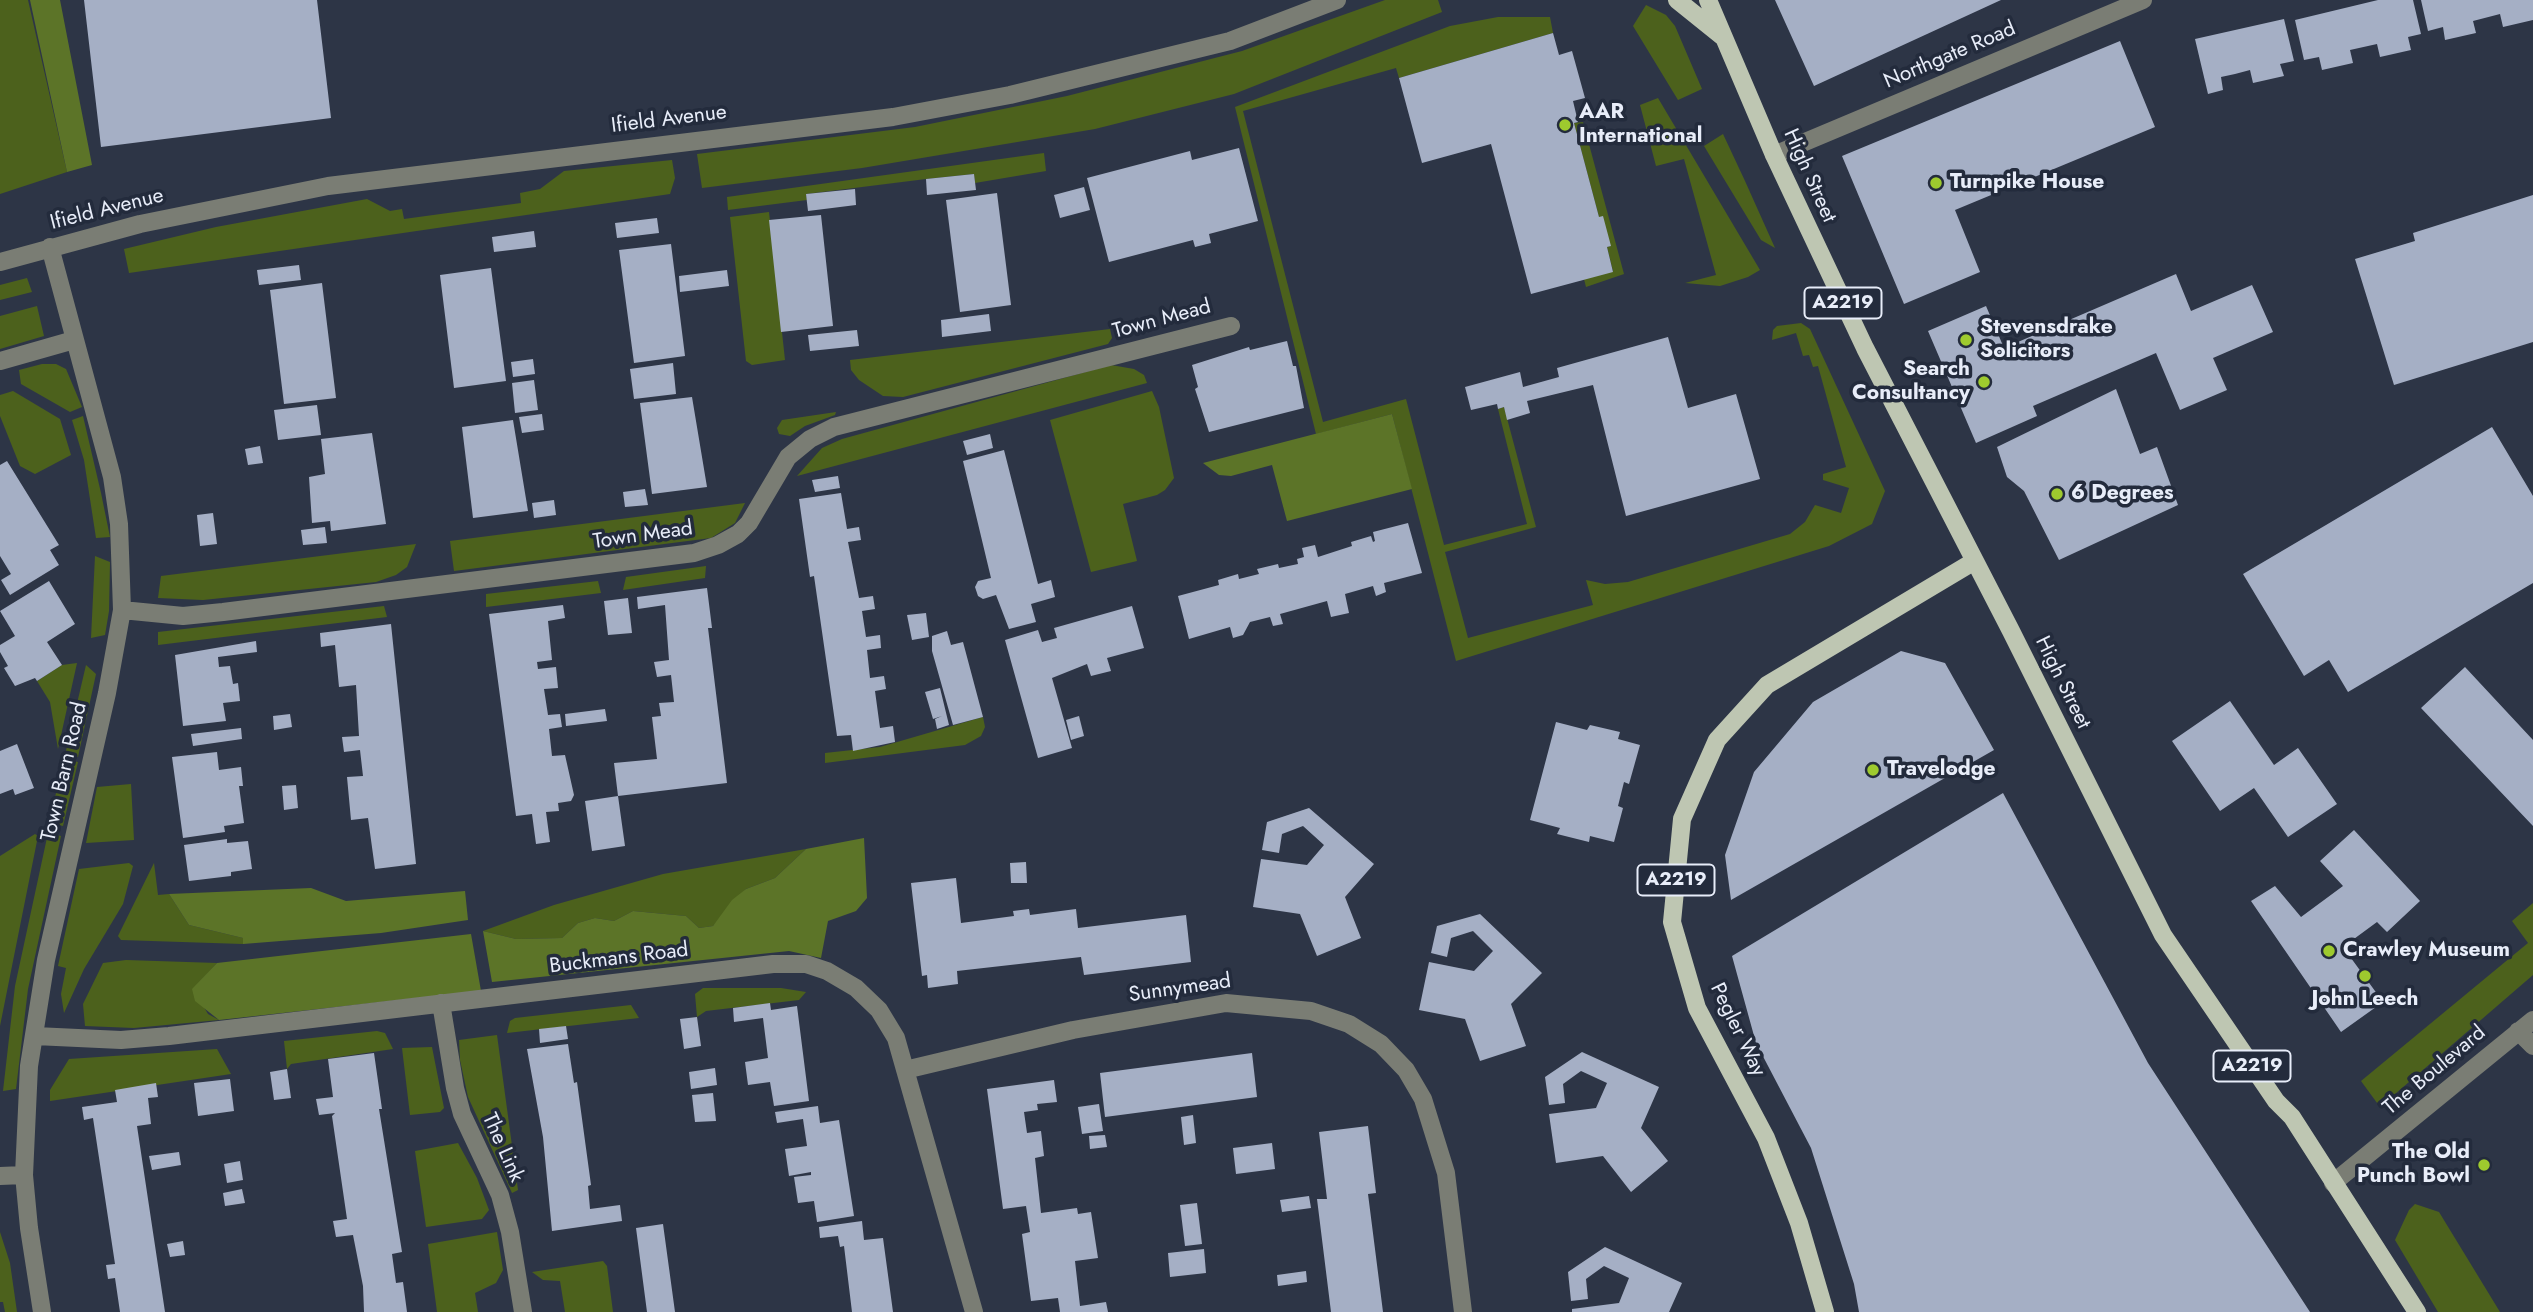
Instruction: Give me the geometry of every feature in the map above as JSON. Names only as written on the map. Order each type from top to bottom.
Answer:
[{"type":"main road","name":"High Street","points":[[1677,0],[1726,39]]},
{"type":"main road","name":"High Street","points":[[1708,0],[1774,155],[1865,348],[2163,935],[2276,1101],[2292,1117],[2333,1183],[2365,1227],[2390,1274],[2417,1312]]},
{"type":"main road","name":"Pegler Way","points":[[1825,1312],[1799,1223],[1766,1138],[1697,1008],[1672,922],[1682,819],[1717,740],[1767,685],[1973,562]]},
{"type":"street","name":"Ifield Avenue","points":[[0,262],[217,206],[327,186],[893,117],[1010,95],[1230,41],[1337,0]]},
{"type":"street","name":"Northgate Road","points":[[1774,155],[2143,0]]},
{"type":"street","name":"Town Barn Road","points":[[42,1312],[24,1175],[29,1066],[46,960],[107,693],[122,610],[119,524],[112,477],[50,247]]},
{"type":"street","name":"Town Mead","points":[[122,610],[183,616],[694,553],[718,545],[738,534],[749,523],[788,457],[810,439],[834,427],[1231,326]]},
{"type":"street","points":[[0,361],[74,340]]},
{"type":"street","name":"Buckmans Road","points":[[35,1036],[121,1040],[169,1036],[774,964],[806,964],[827,971],[856,988],[879,1010],[896,1038],[974,1312]]},
{"type":"street","name":"The Link","points":[[441,1003],[455,1088],[462,1114],[500,1195],[510,1232],[523,1312]]},
{"type":"street","name":"Sunnymead","points":[[905,1070],[1073,1030],[1226,1003],[1311,1012],[1349,1024],[1381,1044],[1406,1070],[1423,1098],[1446,1173],[1463,1312]]},
{"type":"street","name":"The Boulevard","points":[[2333,1183],[2533,1020]]},
{"type":"street","points":[[2518,1031],[2533,1046]]},
{"type":"street","points":[[0,1176],[24,1175]]},
{"type":"green space","points":[[0,0],[28,0],[67,172],[0,194]]},
{"type":"green space","points":[[30,0],[60,0],[92,165],[67,172]]},
{"type":"green space","points":[[1385,0],[1438,0],[1442,12],[1234,94],[1095,129],[862,168],[702,188],[697,154],[915,127],[1067,96],[1242,51]]},
{"type":"green space","points":[[1646,5],[1666,15],[1675,26],[1702,89],[1678,100],[1633,26]]},
{"type":"green space","points":[[1498,17],[1550,17],[1553,33],[1399,78],[1396,68],[1243,111],[1323,422],[1406,399],[1444,545],[1527,524],[1498,409],[1504,407],[1536,527],[1445,552],[1468,638],[1593,605],[1586,580],[1605,584],[1628,582],[1790,534],[1805,522],[1815,505],[1841,513],[1849,488],[1823,480],[1823,474],[1846,467],[1818,366],[1813,367],[1809,355],[1803,356],[1796,333],[1772,340],[1773,330],[1777,326],[1801,323],[1810,329],[1885,491],[1872,524],[1829,546],[1456,661],[1392,414],[1316,434],[1235,107],[1450,26]]},
{"type":"green space","points":[[1658,98],[1760,270],[1748,277],[1720,286],[1685,283],[1716,275],[1684,159],[1656,166],[1640,105]]},
{"type":"green space","points":[[1583,122],[1624,274],[1586,287],[1584,279],[1613,271],[1607,247],[1610,246],[1599,217],[1574,123]]},
{"type":"green space","points":[[1723,134],[1775,248],[1761,240],[1704,146]]},
{"type":"green space","points":[[1044,153],[1046,171],[975,183],[974,174],[926,179],[806,194],[807,200],[728,210],[727,197]]},
{"type":"green space","points":[[672,160],[675,178],[670,194],[129,273],[124,249],[216,227],[367,199],[390,211],[402,209],[404,219],[521,203],[520,193],[540,189],[564,171]]},
{"type":"green space","points":[[769,212],[785,360],[752,365],[746,361],[730,217]]},
{"type":"green space","points":[[27,278],[32,292],[0,300],[0,285]]},
{"type":"green space","points":[[37,306],[44,336],[0,349],[0,316]]},
{"type":"green space","points":[[1110,329],[1112,338],[1108,344],[903,397],[883,396],[859,380],[851,370],[850,360]]},
{"type":"green space","points":[[42,364],[56,364],[66,369],[82,407],[70,412],[21,384],[19,370]]},
{"type":"green space","points":[[1111,365],[1134,369],[1144,375],[1147,383],[797,476],[822,448],[842,439]]},
{"type":"green space","points":[[13,391],[60,419],[71,455],[35,474],[20,466],[0,416],[0,395]]},
{"type":"green space","points":[[1152,391],[1159,407],[1174,478],[1165,490],[1157,495],[1123,504],[1137,561],[1091,572],[1050,420]]},
{"type":"green space","points":[[836,412],[835,415],[805,426],[790,436],[779,434],[777,428],[782,420]]},
{"type":"green space","points":[[1392,414],[1412,489],[1287,521],[1272,465],[1231,476],[1219,475],[1203,463]]},
{"type":"green space","points":[[83,416],[110,537],[96,538],[84,460],[72,420]]},
{"type":"green space","points":[[745,503],[735,523],[711,538],[454,571],[450,541]]},
{"type":"green space","points":[[416,544],[407,567],[396,575],[376,582],[203,600],[158,598],[161,576]]},
{"type":"green space","points":[[95,556],[110,562],[109,611],[105,635],[91,638]]},
{"type":"green space","points":[[706,566],[705,578],[623,590],[626,577]]},
{"type":"green space","points":[[598,581],[601,593],[486,607],[486,594]]},
{"type":"green space","points":[[384,606],[387,617],[158,645],[158,632]]},
{"type":"green space","points":[[77,663],[58,749],[50,702],[37,681],[62,665]]},
{"type":"green space","points":[[86,665],[96,674],[78,757],[65,755]]},
{"type":"green space","points":[[983,717],[985,727],[981,736],[965,745],[825,763],[825,753],[880,747]]},
{"type":"green space","points":[[64,759],[78,762],[63,826],[49,823]]},
{"type":"green space","points":[[131,784],[134,840],[86,843],[97,787]]},
{"type":"green space","points":[[48,833],[61,836],[28,989],[16,1089],[3,1091],[15,986]]},
{"type":"green space","points":[[35,834],[38,836],[0,1026],[0,856]]},
{"type":"green space","points":[[864,838],[867,898],[856,911],[828,921],[821,958],[789,951],[492,982],[483,931],[516,939],[562,938],[578,923],[595,918],[614,921],[633,911],[686,916],[699,928],[713,926],[732,900],[746,889],[775,878],[806,849]]},
{"type":"green space","points":[[806,849],[775,878],[746,889],[713,926],[699,928],[686,916],[633,911],[614,921],[595,918],[578,923],[562,938],[516,939],[483,931],[554,905],[663,874]]},
{"type":"green space","points":[[129,863],[133,866],[123,904],[84,969],[64,1013],[61,994],[66,968],[58,966],[79,869]]},
{"type":"green space","points":[[154,863],[158,895],[169,894],[189,925],[243,938],[243,944],[121,940],[118,936]]},
{"type":"green space","points":[[311,888],[346,901],[465,891],[468,920],[381,933],[243,944],[243,938],[189,925],[169,894]]},
{"type":"green space","points":[[2533,903],[2533,975],[2380,1107],[2361,1081],[2528,943],[2512,921]]},
{"type":"green space","points":[[471,934],[481,991],[219,1020],[195,1001],[192,989],[217,963]]},
{"type":"green space","points":[[126,960],[217,963],[193,989],[208,1014],[219,1020],[134,1028],[85,1026],[83,1004],[103,963]]},
{"type":"green space","points":[[703,988],[781,988],[806,992],[799,1000],[706,1011],[697,1017],[695,994]]},
{"type":"green space","points":[[631,1005],[639,1018],[507,1033],[510,1021],[515,1018]]},
{"type":"green space","points":[[377,1031],[385,1033],[393,1049],[291,1064],[287,1069],[284,1041]]},
{"type":"green space","points":[[497,1035],[518,1190],[512,1193],[468,1097],[460,1060],[459,1040]]},
{"type":"green space","points":[[432,1047],[444,1108],[440,1112],[410,1115],[402,1048]]},
{"type":"green space","points":[[217,1049],[231,1074],[50,1101],[50,1090],[69,1059]]},
{"type":"green space","points":[[458,1143],[477,1178],[489,1210],[482,1219],[426,1227],[415,1151]]},
{"type":"green space","points":[[2415,1204],[2439,1212],[2500,1312],[2438,1312],[2395,1240],[2409,1210]]},
{"type":"green space","points":[[0,1232],[10,1263],[17,1312],[5,1312],[3,1302],[0,1302]]},
{"type":"green space","points":[[497,1232],[503,1270],[496,1283],[475,1293],[478,1312],[437,1312],[428,1244]]},
{"type":"green space","points":[[603,1261],[607,1266],[613,1312],[565,1312],[560,1281],[543,1280],[532,1272]]},
{"type":"building","points":[[84,0],[317,0],[331,118],[101,147]]},
{"type":"building","points":[[1775,0],[2001,0],[1814,86]]},
{"type":"building","points":[[2378,0],[2413,0],[2421,34],[2408,37],[2411,50],[2380,57],[2377,44],[2350,50],[2353,63],[2322,70],[2319,57],[2304,60],[2295,20]]},
{"type":"building","points":[[2421,0],[2533,0],[2533,20],[2503,27],[2500,14],[2473,21],[2476,33],[2445,40],[2443,27],[2428,31]]},
{"type":"building","points":[[2284,19],[2294,61],[2280,64],[2284,76],[2253,83],[2250,70],[2221,77],[2223,90],[2208,94],[2195,39]]},
{"type":"building","points":[[1553,33],[1559,55],[1572,51],[1585,98],[1573,101],[1578,122],[1574,123],[1599,217],[1603,216],[1611,246],[1607,247],[1613,272],[1531,294],[1491,144],[1422,163],[1399,78]]},
{"type":"building","name":"Turnpike House","points":[[2120,41],[2155,127],[1955,210],[1980,272],[1904,304],[1842,156]]},
{"type":"building","points":[[1239,148],[1258,221],[1209,234],[1211,243],[1195,247],[1193,240],[1109,262],[1087,178],[1190,151],[1192,160]]},
{"type":"building","points":[[974,174],[976,190],[927,195],[926,179]]},
{"type":"building","points":[[1084,187],[1090,210],[1060,218],[1054,195]]},
{"type":"building","points":[[855,189],[856,205],[808,211],[806,194]]},
{"type":"building","points":[[997,193],[1011,305],[960,312],[946,200]]},
{"type":"building","points":[[2533,195],[2533,342],[2394,385],[2355,259],[2415,241],[2413,233]]},
{"type":"building","points":[[821,215],[833,326],[781,332],[769,220]]},
{"type":"building","points":[[657,218],[659,233],[617,238],[615,223]]},
{"type":"building","points":[[534,231],[536,247],[494,252],[492,237]]},
{"type":"building","points":[[671,244],[685,356],[634,363],[619,250]]},
{"type":"building","points":[[299,265],[301,280],[259,285],[257,270]]},
{"type":"building","points":[[491,268],[506,381],[454,388],[440,275]]},
{"type":"building","points":[[727,270],[729,286],[680,292],[679,276]]},
{"type":"building","points":[[2176,274],[2191,311],[2252,285],[2273,332],[2213,358],[2227,390],[2180,410],[2156,353],[2033,406],[2037,416],[1976,443],[1928,331],[1986,306],[2004,348]]},
{"type":"building","points":[[322,283],[336,398],[284,404],[270,290]]},
{"type":"building","points":[[989,314],[991,331],[942,337],[941,320]]},
{"type":"building","points":[[857,330],[859,346],[810,351],[808,335]]},
{"type":"building","points":[[1668,337],[1688,408],[1736,394],[1760,479],[1626,516],[1593,385],[1527,401],[1530,413],[1507,420],[1504,407],[1498,409],[1497,404],[1471,410],[1465,387],[1520,372],[1523,387],[1559,377],[1557,368]]},
{"type":"building","points":[[1287,341],[1293,366],[1296,366],[1304,408],[1209,432],[1195,389],[1198,387],[1192,365],[1249,347],[1250,350]]},
{"type":"building","points":[[533,359],[535,374],[513,377],[511,362]]},
{"type":"building","points":[[673,363],[676,394],[634,399],[630,369]]},
{"type":"building","points":[[534,380],[538,410],[515,413],[512,383]]},
{"type":"building","points":[[2116,389],[2140,454],[2157,447],[2178,505],[2059,560],[2024,491],[2007,477],[1997,447]]},
{"type":"building","points":[[692,397],[707,487],[652,494],[640,403]]},
{"type":"building","points":[[317,405],[321,435],[278,440],[274,410]]},
{"type":"building","points":[[542,414],[544,430],[522,433],[519,417]]},
{"type":"building","points":[[513,420],[528,511],[473,518],[462,427]]},
{"type":"building","points":[[2492,427],[2533,496],[2533,583],[2348,692],[2329,660],[2304,676],[2243,574]]},
{"type":"building","points":[[372,433],[386,524],[331,531],[330,521],[312,523],[309,477],[325,474],[321,439]]},
{"type":"building","points":[[990,434],[993,448],[967,455],[963,441]]},
{"type":"building","points":[[260,446],[263,463],[248,465],[245,449]]},
{"type":"building","points":[[1004,450],[1038,584],[1051,580],[1055,597],[1031,604],[1036,622],[1009,629],[996,595],[983,599],[978,596],[975,587],[978,581],[991,578],[963,461]]},
{"type":"building","points":[[7,461],[59,545],[50,550],[59,565],[10,595],[1,580],[11,574],[0,556],[0,465]]},
{"type":"building","points":[[838,476],[840,488],[815,492],[812,480]]},
{"type":"building","points":[[645,489],[648,505],[625,507],[623,492]]},
{"type":"building","points":[[841,493],[847,529],[859,527],[861,540],[848,542],[859,598],[873,596],[875,609],[862,611],[866,637],[880,635],[881,648],[867,650],[870,678],[884,676],[886,689],[875,691],[880,728],[893,726],[895,742],[853,751],[851,735],[837,736],[814,576],[810,577],[799,499]]},
{"type":"building","points":[[554,500],[556,515],[534,518],[532,503]]},
{"type":"building","points":[[213,513],[217,544],[200,546],[197,515]]},
{"type":"building","points":[[1408,523],[1422,573],[1384,583],[1386,592],[1376,596],[1373,586],[1345,594],[1349,613],[1331,617],[1327,601],[1280,614],[1283,624],[1273,626],[1270,617],[1250,622],[1243,635],[1233,638],[1230,627],[1189,639],[1178,596],[1219,585],[1218,580],[1238,574],[1239,579],[1259,574],[1257,569],[1278,564],[1279,568],[1298,564],[1297,559],[1304,557],[1302,548],[1315,545],[1318,557],[1352,546],[1351,542],[1371,536],[1373,542],[1373,532]]},
{"type":"building","points":[[325,527],[327,543],[303,545],[301,530]]},
{"type":"building","points":[[49,581],[75,624],[47,642],[62,665],[37,681],[35,678],[15,686],[4,668],[8,666],[0,652],[0,645],[15,636],[0,611]]},
{"type":"building","points":[[707,588],[712,628],[708,628],[727,783],[618,796],[614,763],[657,759],[652,717],[661,716],[659,703],[674,702],[671,675],[657,677],[654,662],[669,660],[665,605],[638,609],[637,597]]},
{"type":"building","points":[[628,598],[632,633],[608,635],[604,601]]},
{"type":"building","points":[[563,605],[565,618],[548,621],[552,660],[537,662],[538,669],[556,667],[558,688],[544,689],[548,715],[560,714],[562,727],[549,729],[552,756],[565,755],[574,795],[571,801],[558,803],[559,811],[546,812],[550,842],[536,844],[532,814],[516,816],[489,614]]},
{"type":"building","points":[[1132,606],[1144,648],[1107,658],[1111,671],[1091,676],[1087,664],[1052,678],[1072,748],[1038,758],[1005,640],[1038,630],[1042,642],[1057,638],[1054,628]]},
{"type":"building","points":[[926,613],[929,637],[912,640],[907,615]]},
{"type":"building","points":[[391,624],[416,864],[375,869],[368,818],[351,820],[347,777],[363,776],[360,750],[344,752],[342,737],[359,736],[356,685],[339,687],[335,645],[321,647],[320,633]]},
{"type":"building","points":[[947,631],[951,645],[963,642],[983,717],[953,725],[932,651],[932,636]]},
{"type":"building","points":[[256,641],[257,652],[218,657],[219,667],[230,666],[233,684],[238,683],[240,701],[223,703],[226,721],[183,726],[175,655]]},
{"type":"building","points":[[1901,651],[1945,663],[1994,750],[1731,900],[1725,855],[1754,772],[1813,702]]},
{"type":"building","points":[[2465,667],[2533,740],[2533,826],[2421,708]]},
{"type":"building","points":[[940,688],[949,725],[937,729],[935,719],[942,716],[933,719],[925,692]]},
{"type":"building","points":[[2230,701],[2274,765],[2298,748],[2337,804],[2288,837],[2254,788],[2220,811],[2172,741]]},
{"type":"building","points":[[605,709],[607,721],[566,726],[565,714]]},
{"type":"building","points":[[290,714],[292,727],[274,730],[273,716]]},
{"type":"building","points":[[1079,716],[1084,736],[1071,740],[1066,720]]},
{"type":"building","points":[[1556,722],[1587,730],[1590,725],[1620,732],[1618,739],[1640,745],[1629,784],[1624,782],[1618,806],[1623,808],[1614,842],[1590,836],[1589,842],[1557,834],[1560,828],[1530,820]]},
{"type":"building","points":[[241,728],[242,739],[193,746],[191,734]]},
{"type":"building","points":[[17,744],[34,788],[15,795],[13,789],[0,794],[0,751]]},
{"type":"building","points":[[217,752],[219,770],[241,767],[243,786],[239,786],[244,823],[224,826],[225,832],[183,838],[172,757]]},
{"type":"building","points":[[296,785],[298,808],[284,810],[282,786]]},
{"type":"building","points":[[2003,793],[2148,1063],[2310,1312],[1859,1312],[1854,1284],[1811,1148],[1756,1043],[1732,956]]},
{"type":"building","points":[[618,796],[625,846],[592,851],[585,801]]},
{"type":"building","points":[[1309,808],[1374,864],[1345,897],[1361,938],[1317,956],[1300,914],[1253,907],[1261,859],[1307,865],[1324,845],[1303,826],[1282,834],[1279,853],[1262,850],[1267,822]]},
{"type":"building","points":[[2354,830],[2420,901],[2387,932],[2377,922],[2343,947],[2383,1002],[2341,1032],[2251,901],[2275,886],[2301,917],[2343,886],[2320,861]]},
{"type":"building","points":[[227,839],[227,843],[248,841],[252,869],[231,872],[231,876],[189,881],[184,845]]},
{"type":"building","points":[[1026,862],[1027,883],[1011,883],[1010,863]]},
{"type":"building","points":[[956,878],[961,923],[1014,916],[1013,911],[1029,909],[1030,915],[1076,909],[1078,928],[1186,915],[1191,962],[1084,975],[1081,957],[957,971],[958,984],[928,988],[927,975],[922,976],[911,883]]},
{"type":"building","points":[[1480,914],[1542,973],[1511,1004],[1526,1046],[1480,1061],[1465,1019],[1419,1010],[1429,962],[1474,971],[1493,951],[1473,931],[1451,938],[1447,957],[1431,953],[1437,926]]},
{"type":"building","points":[[770,1003],[771,1010],[797,1006],[809,1101],[774,1106],[770,1082],[748,1085],[745,1062],[768,1058],[763,1018],[734,1022],[733,1008]]},
{"type":"building","points":[[697,1017],[701,1046],[684,1049],[680,1019]]},
{"type":"building","points":[[566,1026],[568,1039],[540,1043],[539,1029]]},
{"type":"building","points":[[568,1044],[574,1083],[577,1082],[591,1185],[588,1186],[590,1209],[620,1205],[622,1221],[552,1231],[543,1137],[527,1049]]},
{"type":"building","points":[[1582,1052],[1659,1087],[1641,1128],[1668,1161],[1631,1192],[1603,1156],[1556,1163],[1549,1114],[1596,1108],[1607,1083],[1581,1071],[1563,1084],[1565,1103],[1549,1105],[1545,1077]]},
{"type":"building","points":[[374,1053],[382,1109],[379,1109],[402,1252],[392,1254],[396,1283],[403,1282],[407,1312],[364,1312],[363,1286],[353,1235],[336,1237],[333,1221],[347,1219],[332,1116],[335,1113],[319,1115],[316,1099],[333,1097],[328,1059]]},
{"type":"building","points":[[1252,1053],[1257,1097],[1105,1117],[1100,1073]]},
{"type":"building","points":[[715,1068],[717,1085],[691,1089],[689,1072]]},
{"type":"building","points":[[287,1069],[291,1098],[274,1100],[270,1072]]},
{"type":"building","points":[[230,1079],[234,1111],[198,1116],[194,1083]]},
{"type":"building","points":[[1054,1080],[1057,1102],[1037,1104],[1038,1110],[1024,1112],[1027,1133],[1041,1131],[1044,1156],[1035,1158],[1041,1213],[1077,1208],[1078,1214],[1091,1212],[1098,1258],[1075,1261],[1080,1306],[1106,1302],[1108,1312],[1060,1312],[1058,1298],[1031,1301],[1022,1234],[1030,1232],[1026,1206],[1003,1209],[987,1089]]},
{"type":"building","points":[[156,1083],[158,1097],[148,1098],[151,1124],[137,1126],[165,1312],[120,1312],[115,1278],[108,1279],[106,1265],[115,1264],[93,1118],[84,1120],[82,1107],[117,1102],[115,1090]]},
{"type":"building","points":[[713,1093],[716,1121],[695,1122],[692,1095]]},
{"type":"building","points":[[1099,1104],[1103,1131],[1082,1134],[1078,1107]]},
{"type":"building","points":[[818,1106],[820,1123],[839,1120],[854,1216],[817,1222],[814,1201],[798,1203],[794,1177],[811,1175],[811,1172],[789,1176],[785,1149],[807,1146],[803,1119],[777,1123],[775,1112]]},
{"type":"building","points":[[1193,1115],[1196,1143],[1184,1145],[1181,1117]]},
{"type":"building","points":[[1368,1126],[1376,1193],[1368,1194],[1383,1312],[1331,1312],[1317,1199],[1327,1199],[1319,1132]]},
{"type":"building","points":[[1105,1135],[1107,1147],[1090,1149],[1089,1136]]},
{"type":"building","points":[[1272,1143],[1275,1169],[1236,1174],[1233,1148]]},
{"type":"building","points":[[179,1152],[181,1165],[152,1170],[149,1156]]},
{"type":"building","points":[[240,1161],[243,1180],[227,1183],[224,1164]]},
{"type":"building","points":[[242,1189],[245,1203],[225,1206],[223,1193]]},
{"type":"building","points":[[1309,1196],[1311,1208],[1282,1212],[1280,1200]]},
{"type":"building","points":[[1197,1203],[1202,1244],[1185,1246],[1180,1205]]},
{"type":"building","points":[[862,1221],[864,1240],[883,1238],[893,1312],[852,1312],[844,1246],[840,1247],[838,1236],[820,1238],[819,1227]]},
{"type":"building","points":[[663,1224],[675,1312],[647,1312],[636,1228]]},
{"type":"building","points":[[183,1241],[185,1255],[170,1257],[167,1244]]},
{"type":"building","points":[[1605,1247],[1682,1283],[1669,1312],[1572,1312],[1572,1309],[1619,1303],[1629,1278],[1604,1266],[1586,1279],[1588,1299],[1571,1301],[1568,1272]]},
{"type":"building","points":[[1204,1249],[1206,1273],[1170,1277],[1168,1253]]},
{"type":"building","points":[[1306,1271],[1307,1282],[1278,1286],[1277,1275]]},
{"type":"place","name":"AAR International","points":[[1565,125]]},
{"type":"place","name":"Turnpike House","points":[[1936,183]]},
{"type":"place","name":"Stevensdrake Solicitors","points":[[1966,340]]},
{"type":"place","name":"Search Consultancy","points":[[1984,382]]},
{"type":"place","name":"6 Degrees","points":[[2057,494]]},
{"type":"place","name":"Travelodge","points":[[1873,770]]},
{"type":"place","name":"Crawley Museum","points":[[2329,951]]},
{"type":"place","name":"John Leech","points":[[2365,976]]},
{"type":"place","name":"The Old Punch Bowl","points":[[2484,1165]]}]
